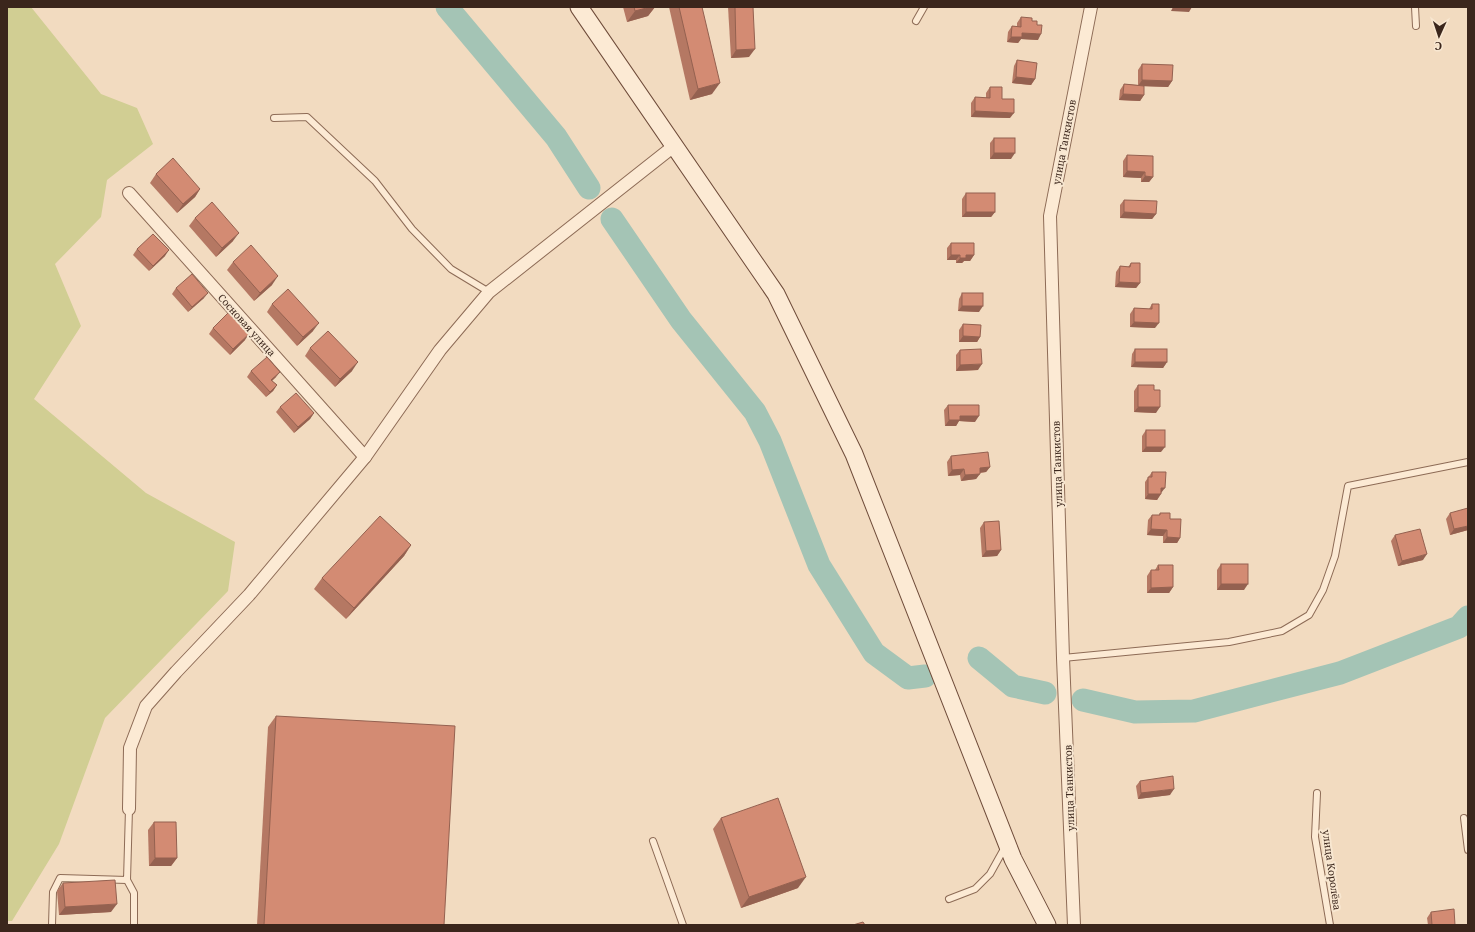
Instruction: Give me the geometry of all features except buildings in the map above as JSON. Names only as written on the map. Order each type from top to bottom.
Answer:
[{"type":"main road","points":[[579,7],[776,294],[854,454],[1013,859],[1048,925]]},
{"type":"street","name":"улица Танкистов","points":[[1074,925],[1063,658],[1050,216],[1091,7]]},
{"type":"street","points":[[129,809],[130,748],[146,706],[249,595],[366,457],[440,350],[489,292],[674,146]]},
{"type":"street","name":"Сосновая улица","points":[[129,193],[366,457]]},
{"type":"lane","points":[[916,21],[924,7]]},
{"type":"lane","points":[[1415,7],[1416,26]]},
{"type":"lane","points":[[274,118],[307,117],[374,181],[412,229],[451,269],[489,292]]},
{"type":"lane","points":[[1063,658],[1229,642],[1282,631],[1309,615],[1323,590],[1335,556],[1348,486],[1468,462]]},
{"type":"lane","name":"улица Королёва","points":[[1317,793],[1315,837],[1330,925]]},
{"type":"lane","points":[[129,809],[127,880],[134,893],[134,925]]},
{"type":"lane","points":[[1464,818],[1468,850]]},
{"type":"lane","points":[[653,841],[683,925]]},
{"type":"lane","points":[[949,899],[975,889],[990,874],[1007,844]]},
{"type":"lane","points":[[52,925],[53,892],[60,878],[127,880]]},
{"type":"shaded area","points":[[7,7],[31,7],[101,94],[137,108],[153,144],[107,180],[101,217],[55,264],[81,326],[34,399],[146,493],[235,542],[228,591],[105,718],[59,844],[12,921],[7,921]]},
{"type":"waterway","points":[[447,7],[556,137],[589,188]]},
{"type":"waterway","points":[[612,219],[681,320],[755,412],[770,441],[819,565],[874,653],[908,678],[925,676]]},
{"type":"waterway","points":[[1083,700],[1135,712],[1194,711],[1340,673],[1459,627],[1468,617]]},
{"type":"waterway","points":[[979,658],[1013,686],[1045,693]]}]
